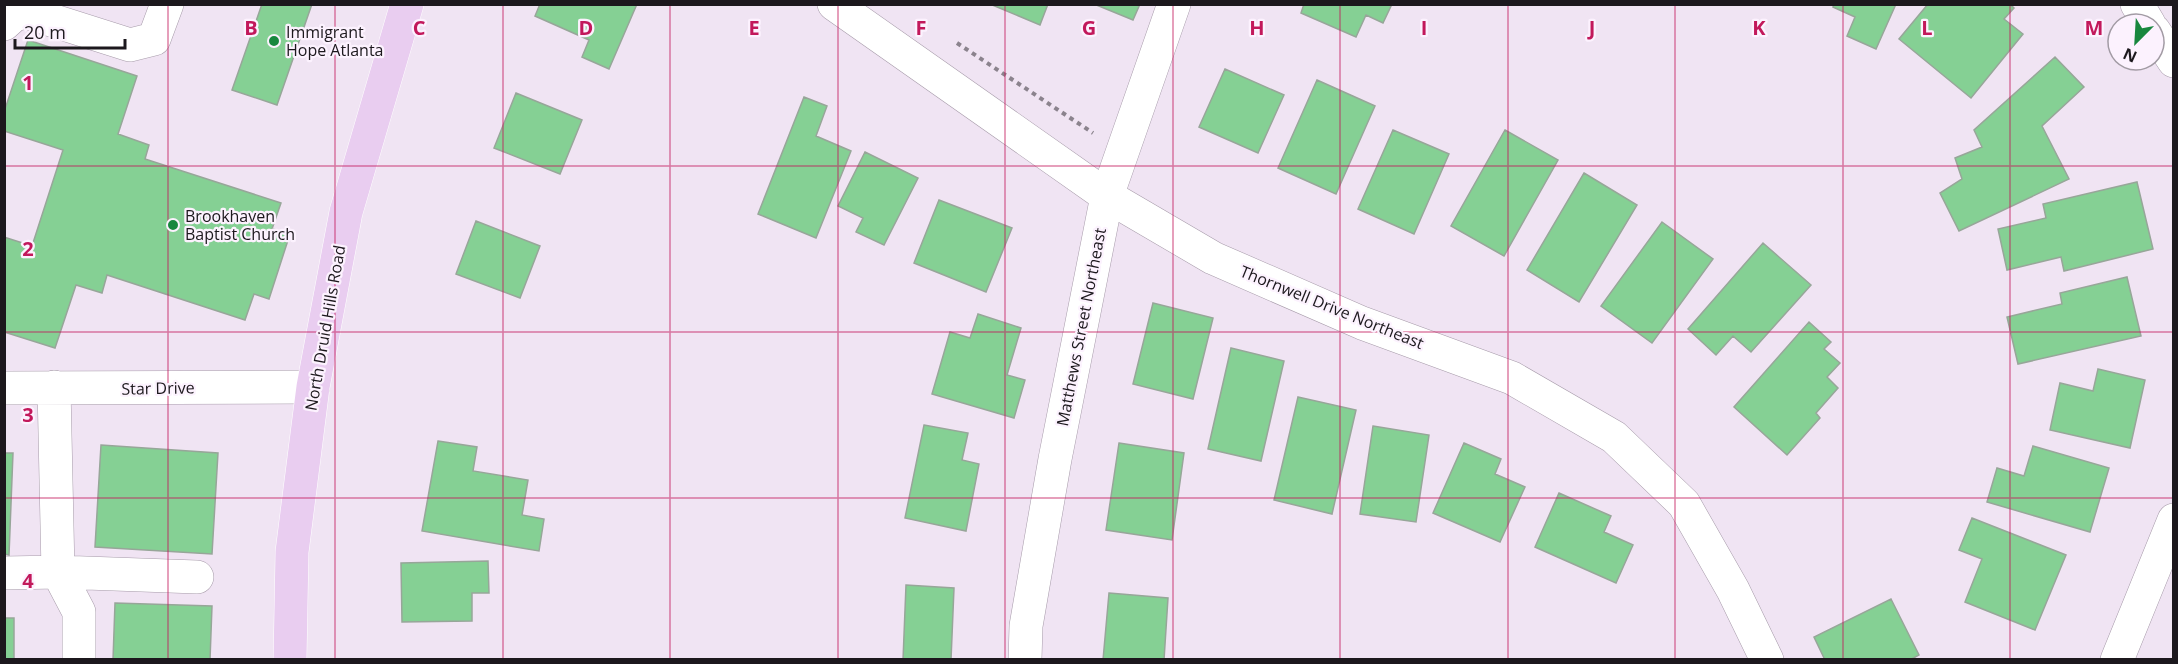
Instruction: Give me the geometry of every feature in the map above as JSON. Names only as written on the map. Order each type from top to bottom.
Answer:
[{"type":"main road","name":"North Druid Hills Road","points":[[290,660],[292,552],[313,387],[346,212],[407,4]]},
{"type":"street","points":[[4,24],[14,15],[26,12],[130,45],[154,39],[167,4]]},
{"type":"street","name":"Thornwell Drive Northeast","points":[[834,4],[1107,196],[1213,258],[1362,323],[1512,378],[1614,437],[1684,504],[1733,590],[1767,660]]},
{"type":"street","name":"Matthews Street Northeast","points":[[1025,660],[1026,626],[1054,459],[1107,196],[1174,4]]},
{"type":"street","points":[[54,387],[58,572],[79,612],[79,660]]},
{"type":"street","name":"Star Drive","points":[[4,388],[313,387]]},
{"type":"street","points":[[2117,660],[2174,520]]},
{"type":"street","points":[[4,573],[58,572],[197,578]]},
{"type":"path","points":[[948,38],[1095,134],[1123,149]]},
{"type":"building","points":[[262,4],[312,4],[277,105],[232,90]]},
{"type":"building","points":[[540,4],[637,4],[609,69],[582,57],[589,40],[535,16]]},
{"type":"building","points":[[990,4],[1048,4],[1040,25]]},
{"type":"building","points":[[1094,4],[1140,4],[1133,20]]},
{"type":"building","points":[[1304,4],[1392,4],[1383,23],[1366,15],[1356,37],[1301,13]]},
{"type":"building","points":[[1834,4],[1896,4],[1876,49],[1847,36],[1855,17],[1833,7]]},
{"type":"building","points":[[1928,4],[2010,4],[2014,8],[2004,19],[2023,34],[1971,98],[1899,39]]},
{"type":"building","points":[[28,40],[137,76],[118,134],[149,145],[145,159],[281,203],[272,229],[290,234],[269,299],[254,294],[245,320],[107,275],[102,293],[76,285],[55,348],[4,332],[4,237],[32,246],[63,150],[4,131],[4,112]]},
{"type":"building","points":[[2055,57],[2084,87],[2042,126],[2069,179],[1959,231],[1940,193],[1962,179],[1955,158],[1982,147],[1974,130]]},
{"type":"building","points":[[1225,69],[1284,95],[1258,153],[1199,127]]},
{"type":"building","points":[[1317,80],[1375,106],[1336,194],[1278,168]]},
{"type":"building","points":[[516,93],[582,120],[560,174],[494,148]]},
{"type":"building","points":[[804,97],[827,106],[816,136],[851,151],[816,238],[758,214]]},
{"type":"building","points":[[1393,130],[1449,154],[1414,234],[1358,209]]},
{"type":"building","points":[[1505,130],[1558,160],[1504,256],[1451,226]]},
{"type":"building","points":[[865,152],[918,178],[884,245],[856,232],[863,218],[838,206]]},
{"type":"building","points":[[1584,173],[1637,205],[1579,302],[1527,270]]},
{"type":"building","points":[[2137,182],[2153,249],[2064,271],[2061,257],[2007,270],[1998,229],[2046,218],[2043,204]]},
{"type":"building","points":[[939,200],[1012,228],[986,292],[914,263]]},
{"type":"building","points":[[476,221],[540,246],[520,298],[456,274]]},
{"type":"building","points":[[1662,222],[1713,259],[1652,343],[1601,306]]},
{"type":"building","points":[[1763,243],[1811,285],[1751,352],[1733,336],[1716,355],[1688,329]]},
{"type":"building","points":[[2127,277],[2141,336],[2018,364],[2007,317],[2062,304],[2060,293]]},
{"type":"building","points":[[1153,303],[1213,318],[1193,399],[1133,384]]},
{"type":"building","points":[[978,314],[1021,328],[1007,375],[1025,380],[1014,418],[932,394],[950,332],[970,338]]},
{"type":"building","points":[[1809,322],[1831,342],[1824,349],[1840,363],[1827,377],[1838,388],[1816,413],[1820,418],[1787,455],[1734,407]]},
{"type":"building","points":[[1231,348],[1284,361],[1261,461],[1208,449]]},
{"type":"building","points":[[2098,369],[2145,380],[2130,448],[2050,430],[2060,383],[2093,391]]},
{"type":"building","points":[[1298,397],[1356,410],[1332,514],[1274,500]]},
{"type":"building","points":[[924,425],[968,433],[962,460],[979,464],[966,531],[905,518]]},
{"type":"building","points":[[1373,426],[1429,435],[1416,522],[1360,514]]},
{"type":"building","points":[[438,441],[477,447],[473,471],[528,480],[522,515],[544,519],[539,551],[422,531]]},
{"type":"building","points":[[1119,443],[1184,453],[1172,540],[1106,530]]},
{"type":"building","points":[[1464,443],[1501,459],[1495,474],[1525,487],[1500,542],[1433,513]]},
{"type":"building","points":[[101,445],[218,453],[212,554],[95,547]]},
{"type":"building","points":[[2033,446],[2109,468],[2090,532],[1987,502],[1997,468],[2024,476]]},
{"type":"building","points":[[4,453],[13,453],[9,555],[4,554]]},
{"type":"building","points":[[1559,493],[1611,516],[1604,532],[1633,545],[1616,583],[1535,547]]},
{"type":"building","points":[[1972,518],[2066,555],[2035,630],[1965,602],[1982,559],[1959,550]]},
{"type":"building","points":[[488,561],[489,593],[472,593],[472,621],[402,622],[401,563]]},
{"type":"building","points":[[906,585],[954,588],[951,660],[903,660]]},
{"type":"building","points":[[1109,593],[1168,598],[1164,660],[1103,660]]},
{"type":"building","points":[[1891,599],[1919,655],[1910,660],[1825,660],[1814,637]]},
{"type":"building","points":[[115,603],[212,606],[210,660],[113,660]]},
{"type":"building","points":[[4,618],[14,618],[14,660],[4,660]]},
{"type":"place","name":"Immigrant Hope Atlanta","points":[[274,41]]},
{"type":"place","name":"Brookhaven Baptist Church","points":[[173,225]]}]
